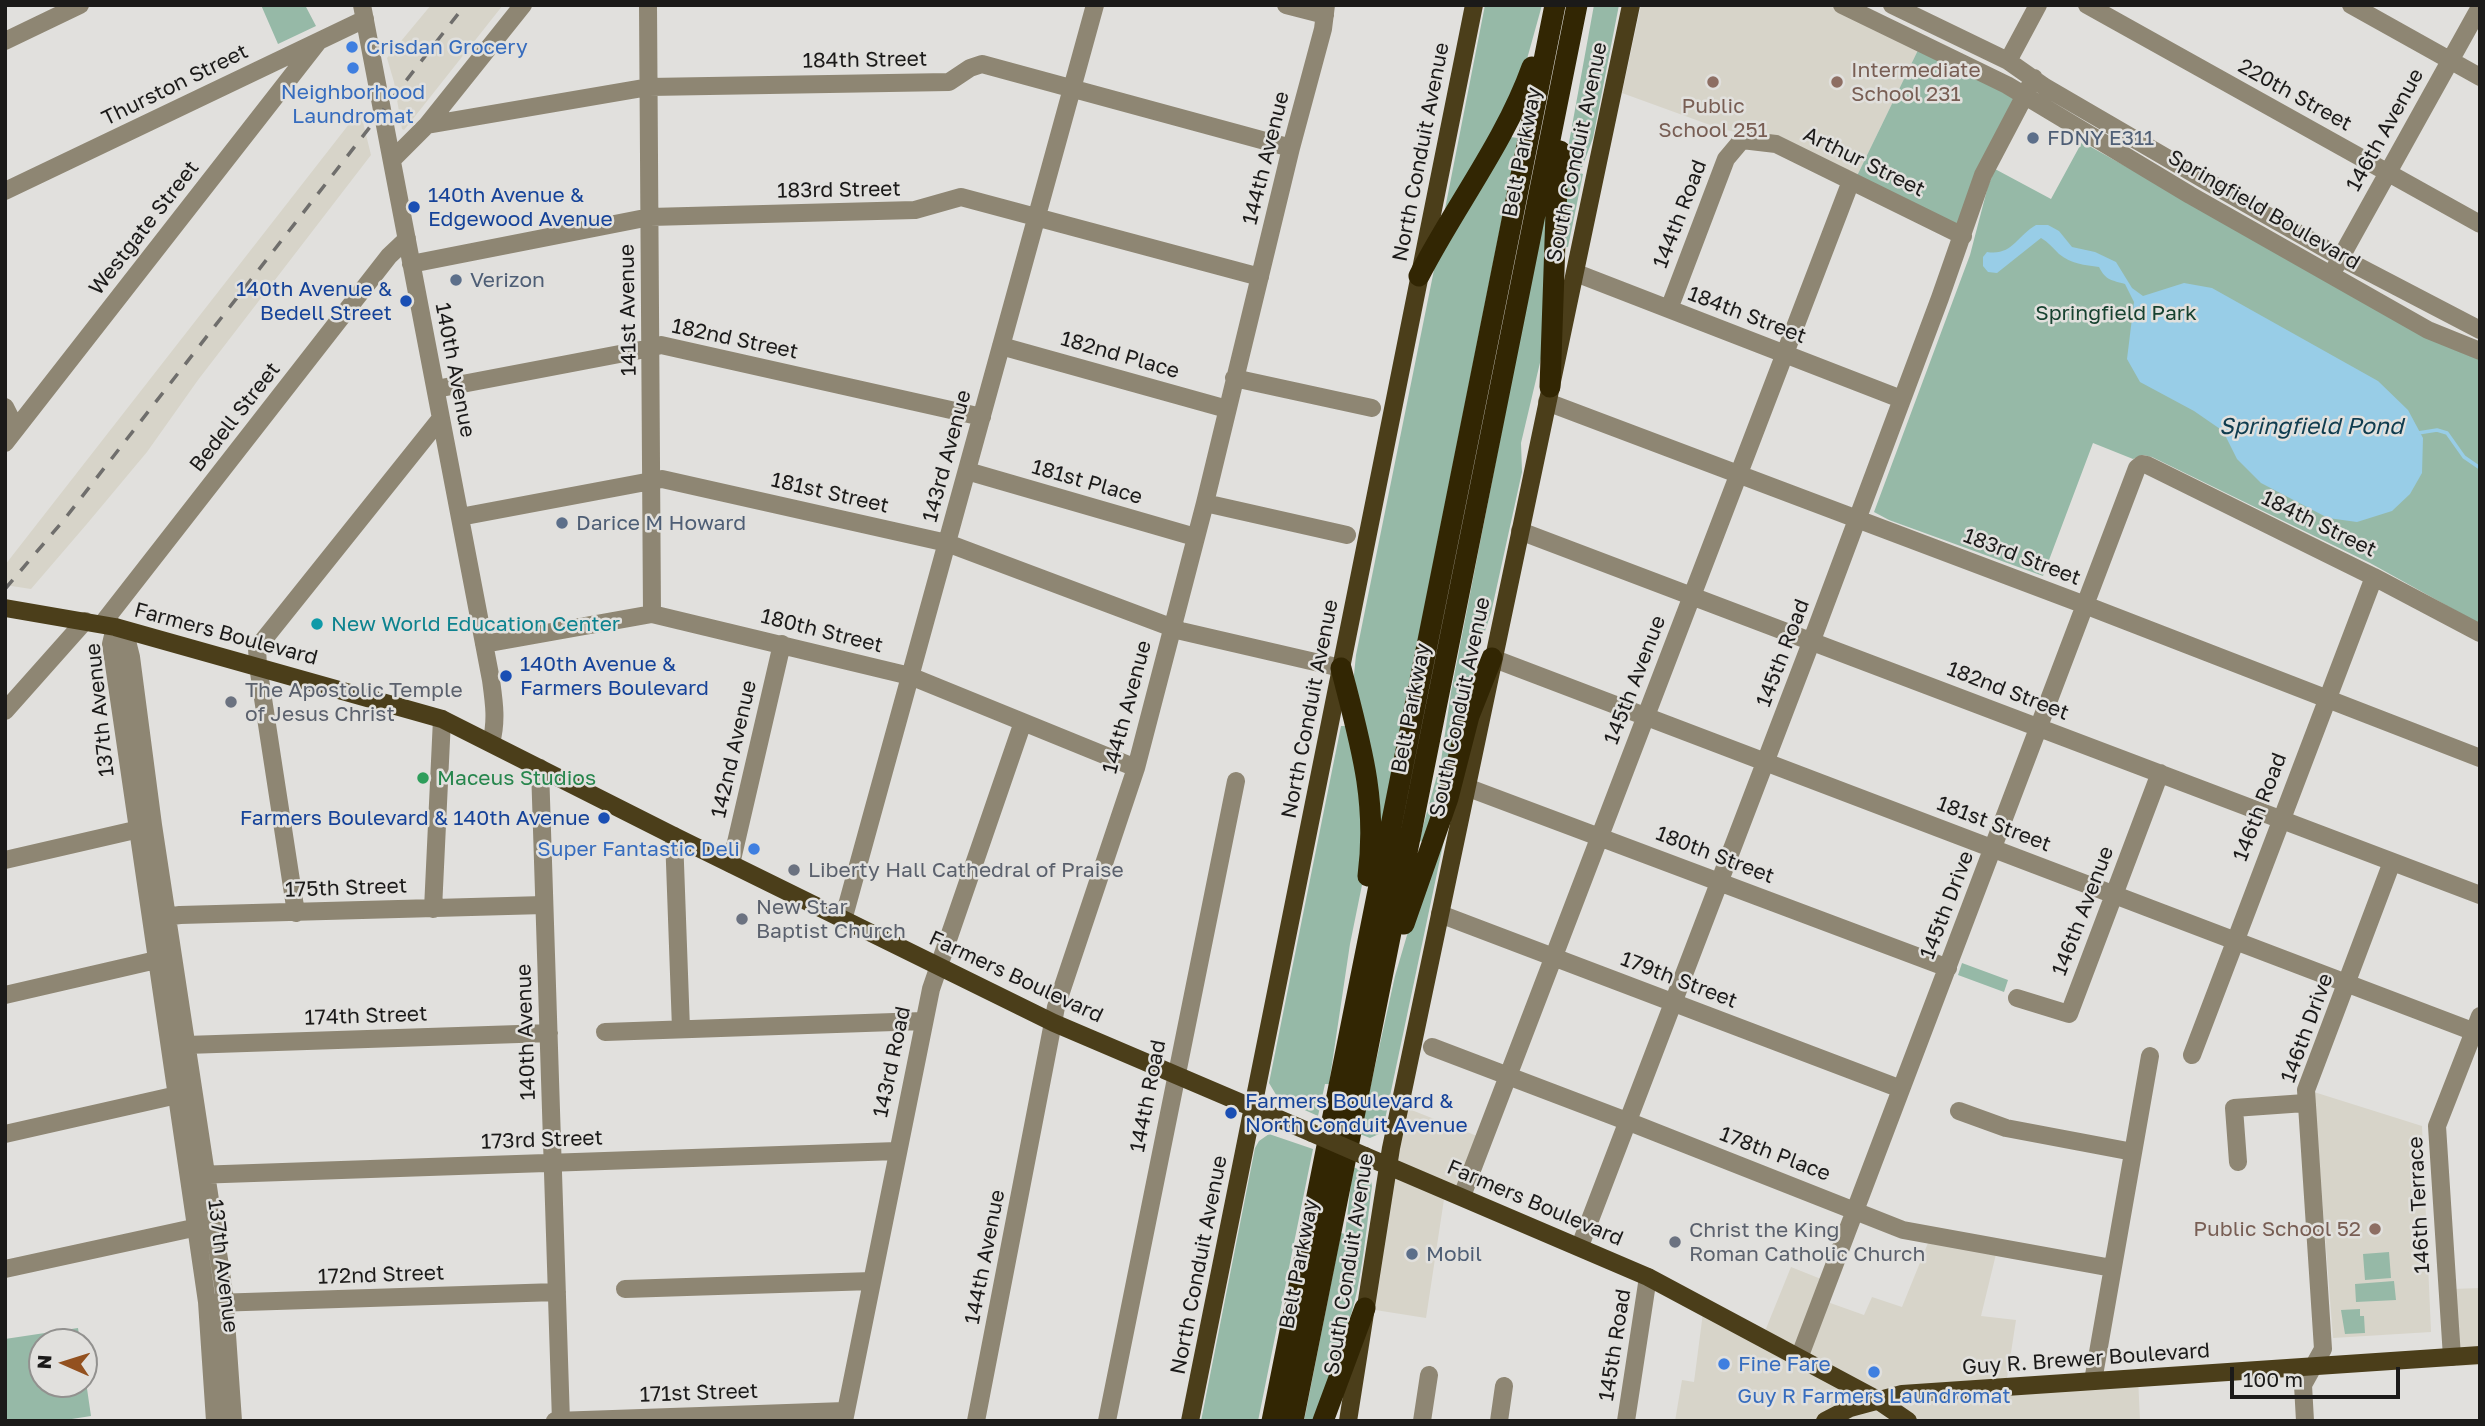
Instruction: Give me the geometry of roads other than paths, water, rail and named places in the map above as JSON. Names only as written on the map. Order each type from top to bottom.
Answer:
[{"type":"highway","points":[[1419,276],[1517,105],[1554,5]]},
{"type":"highway","name":"Belt Parkway","points":[[1272,1421],[1554,5]]},
{"type":"highway","points":[[1549,395],[1557,184],[1571,87],[1577,5]]},
{"type":"highway","name":"Belt Parkway","points":[[1293,1421],[1577,5]]},
{"type":"highway","points":[[1377,1002],[1448,798],[1469,716],[1492,658]]},
{"type":"highway","points":[[1341,668],[1368,779],[1372,818],[1369,868],[1351,1022]]},
{"type":"highway","points":[[1323,1421],[1365,1308]]},
{"type":"main road","name":"North Conduit Avenue","points":[[1190,1421],[1474,5]]},
{"type":"main road","name":"South Conduit Avenue","points":[[1348,1421],[1387,1166],[1631,5]]},
{"type":"main road","name":"Farmers Boulevard","points":[[5,608],[101,624],[442,719],[1054,1023],[1648,1277],[1877,1399],[1908,1421]]},
{"type":"main road","name":"Guy R. Brewer Boulevard","points":[[1825,1421],[1850,1408],[1902,1394],[2480,1355]]},
{"type":"street","points":[[5,41],[80,5]]},
{"type":"street","points":[[392,160],[427,125],[523,5]]},
{"type":"street","name":"141st Avenue","points":[[648,5],[652,614]]},
{"type":"street","name":"143rd Avenue","points":[[843,920],[1095,5]]},
{"type":"street","points":[[1286,5],[1326,10]]},
{"type":"street","name":"Springfield Boulevard","points":[[1842,5],[2007,85],[2428,330],[2480,351]]},
{"type":"street","name":"Springfield Boulevard","points":[[1892,5],[2008,61],[2203,180],[2340,257],[2480,330]]},
{"type":"street","points":[[2008,61],[2038,5]]},
{"type":"street","name":"220th Street","points":[[2087,5],[2480,224]]},
{"type":"street","points":[[2351,5],[2480,77]]},
{"type":"street","name":"146th Avenue","points":[[2331,275],[2480,7]]},
{"type":"street","name":"144th Avenue","points":[[976,1421],[1056,1007],[1136,768],[1205,503],[1326,10]]},
{"type":"street","name":"Thurston Street","points":[[5,191],[318,41],[363,12]]},
{"type":"street","name":"140th Avenue","points":[[363,12],[484,644],[495,708],[495,727],[491,743]]},
{"type":"street","name":"Westgate Street","points":[[11,436],[318,41]]},
{"type":"street","name":"184th Street","points":[[427,125],[649,87],[949,82],[970,68],[982,64],[1291,148]]},
{"type":"street","name":"145th Road","points":[[1580,1247],[1812,640],[1963,236],[1983,175],[2034,78]]},
{"type":"street","name":"Arthur Street","points":[[1742,140],[1776,144],[1963,236]]},
{"type":"street","name":"144th Road","points":[[1668,309],[1726,159],[1742,140]]},
{"type":"street","name":"145th Avenue","points":[[1462,1196],[1851,181]]},
{"type":"street","name":"183rd Street","points":[[411,264],[650,217],[915,211],[961,197],[1260,277]]},
{"type":"street","name":"Bedell Street","points":[[5,711],[101,624],[389,256],[407,239]]},
{"type":"street","name":"184th Street","points":[[1576,273],[1901,398]]},
{"type":"street","name":"182nd Street","points":[[436,389],[662,345],[982,416]]},
{"type":"street","name":"182nd Place","points":[[1001,346],[1227,409]]},
{"type":"street","points":[[1234,378],[1372,408]]},
{"type":"street","name":"183rd Street","points":[[1549,395],[1737,474],[2480,758]]},
{"type":"street","points":[[5,407],[11,436]]},
{"type":"street","points":[[296,913],[257,648],[441,418]]},
{"type":"street","name":"184th Street","points":[[2137,468],[2142,464],[2147,465],[2374,577],[2480,634]]},
{"type":"street","name":"145th Drive","points":[[1799,1357],[2137,468]]},
{"type":"street","name":"181st Place","points":[[967,471],[1195,537]]},
{"type":"street","name":"181st Street","points":[[460,517],[662,479],[947,543],[1171,628],[1341,668]]},
{"type":"street","points":[[1205,503],[1347,535]]},
{"type":"street","name":"182nd Street","points":[[1520,530],[2480,895]]},
{"type":"street","name":"146th Road","points":[[2192,1055],[2374,577]]},
{"type":"street","name":"180th Street","points":[[484,644],[652,614],[910,676],[1136,768]]},
{"type":"street","name":"137th Avenue","points":[[101,624],[111,644],[145,827],[197,1175],[196,1227],[207,1302],[215,1421]]},
{"type":"street","name":"142nd Avenue","points":[[731,864],[782,644]]},
{"type":"street","name":"181st Street","points":[[1492,658],[2347,983],[2478,1027]]},
{"type":"street","points":[[433,908],[442,719]]},
{"type":"street","name":"143rd Road","points":[[845,1416],[923,1021],[1023,722]]},
{"type":"street","name":"140th Avenue","points":[[540,768],[561,1421]]},
{"type":"street","name":"146th Avenue","points":[[2017,998],[2069,1014],[2160,773]]},
{"type":"street","name":"144th Road","points":[[1107,1421],[1236,781]]},
{"type":"street","name":"180th Street","points":[[1466,787],[1948,968]]},
{"type":"street","points":[[5,860],[145,827]]},
{"type":"street","points":[[674,836],[681,1029]]},
{"type":"street","name":"146th Drive","points":[[2305,1421],[2303,1385],[2323,1349],[2306,1090],[2392,862]]},
{"type":"street","name":"175th Street","points":[[158,918],[544,905]]},
{"type":"street","name":"179th Street","points":[[1440,914],[1901,1089]]},
{"type":"street","points":[[5,995],[164,958]]},
{"type":"street","name":"137th Avenue","points":[[164,958],[186,1045],[185,1093]]},
{"type":"street","points":[[606,1032],[923,1021]]},
{"type":"street","name":"146th Terrace","points":[[2452,1357],[2437,1126],[2478,1027]]},
{"type":"street","name":"174th Street","points":[[186,1045],[548,1033]]},
{"type":"street","name":"178th Place","points":[[1432,1047],[1903,1230],[2112,1268]]},
{"type":"street","points":[[2093,1381],[2150,1056]]},
{"type":"street","points":[[5,1133],[185,1093]]},
{"type":"street","points":[[2238,1162],[2234,1108],[2305,1102]]},
{"type":"street","points":[[1959,1111],[2006,1128],[2133,1152]]},
{"type":"street","name":"173rd Street","points":[[197,1175],[897,1152]]},
{"type":"street","name":"137th Avenue","points":[[197,1175],[214,1223],[225,1303],[233,1421]]},
{"type":"street","points":[[5,1269],[214,1223]]},
{"type":"street","name":"145th Road","points":[[1626,1421],[1648,1277]]},
{"type":"street","points":[[625,1289],[872,1281]]},
{"type":"street","name":"172nd Street","points":[[207,1302],[557,1292]]},
{"type":"street","points":[[1422,1421],[1429,1375]]},
{"type":"street","points":[[1499,1421],[1504,1386]]},
{"type":"street","name":"171st Street","points":[[555,1421],[845,1416]]},
{"type":"water","name":"Springfield Pond","points":[[2036,225],[2048,225],[2059,231],[2072,247],[2095,252],[2116,262],[2132,288],[2143,296],[2184,283],[2212,288],[2378,381],[2408,410],[2423,438],[2422,473],[2410,494],[2392,511],[2357,522],[2328,518],[2261,483],[2237,459],[2223,431],[2194,411],[2140,382],[2127,359],[2134,302],[2125,284],[2113,281],[2099,267],[2068,260],[2041,238],[1997,273],[1988,272],[1983,266],[1983,257],[1987,252],[2003,251]]},
{"type":"waterway","points":[[2418,433],[2437,430],[2447,433],[2464,457],[2480,468]]},
{"type":"railway","points":[[5,589],[63,521],[465,5]]},
{"type":"place","name":"Crisdan Grocery","points":[[352,47]]},
{"type":"place","name":"Neighborhood Laundromat","points":[[353,68]]},
{"type":"place","name":"Public School 251","points":[[1713,82]]},
{"type":"place","name":"Intermediate School 231","points":[[1837,82]]},
{"type":"place","name":"FDNY E311","points":[[2033,138]]},
{"type":"place","name":"140th Avenue & Edgewood Avenue","points":[[414,207]]},
{"type":"place","name":"Verizon","points":[[456,280]]},
{"type":"place","name":"140th Avenue & Bedell Street","points":[[406,301]]},
{"type":"place","name":"Darice M Howard","points":[[562,523]]},
{"type":"place","name":"New World Education Center","points":[[317,624]]},
{"type":"place","name":"140th Avenue & Farmers Boulevard","points":[[506,676]]},
{"type":"place","name":"The Apostolic Temple of Jesus Christ","points":[[231,702]]},
{"type":"place","name":"Maceus Studios","points":[[423,778]]},
{"type":"place","name":"Farmers Boulevard & 140th Avenue","points":[[604,818]]},
{"type":"place","name":"Super Fantastic Deli","points":[[754,849]]},
{"type":"place","name":"Liberty Hall Cathedral of Praise","points":[[794,870]]},
{"type":"place","name":"New Star Baptist Church","points":[[742,919]]},
{"type":"place","name":"Farmers Boulevard & North Conduit Avenue","points":[[1231,1113]]},
{"type":"place","name":"Public School 52","points":[[2375,1229]]},
{"type":"place","name":"Christ the King Roman Catholic Church","points":[[1675,1242]]},
{"type":"place","name":"Mobil","points":[[1412,1254]]},
{"type":"place","name":"Fine Fare","points":[[1724,1364]]},
{"type":"place","name":"Guy R Farmers Laundromat","points":[[1874,1372]]},
{"type":"park label","name":"Springfield Park","points":[[2116,313]]}]
